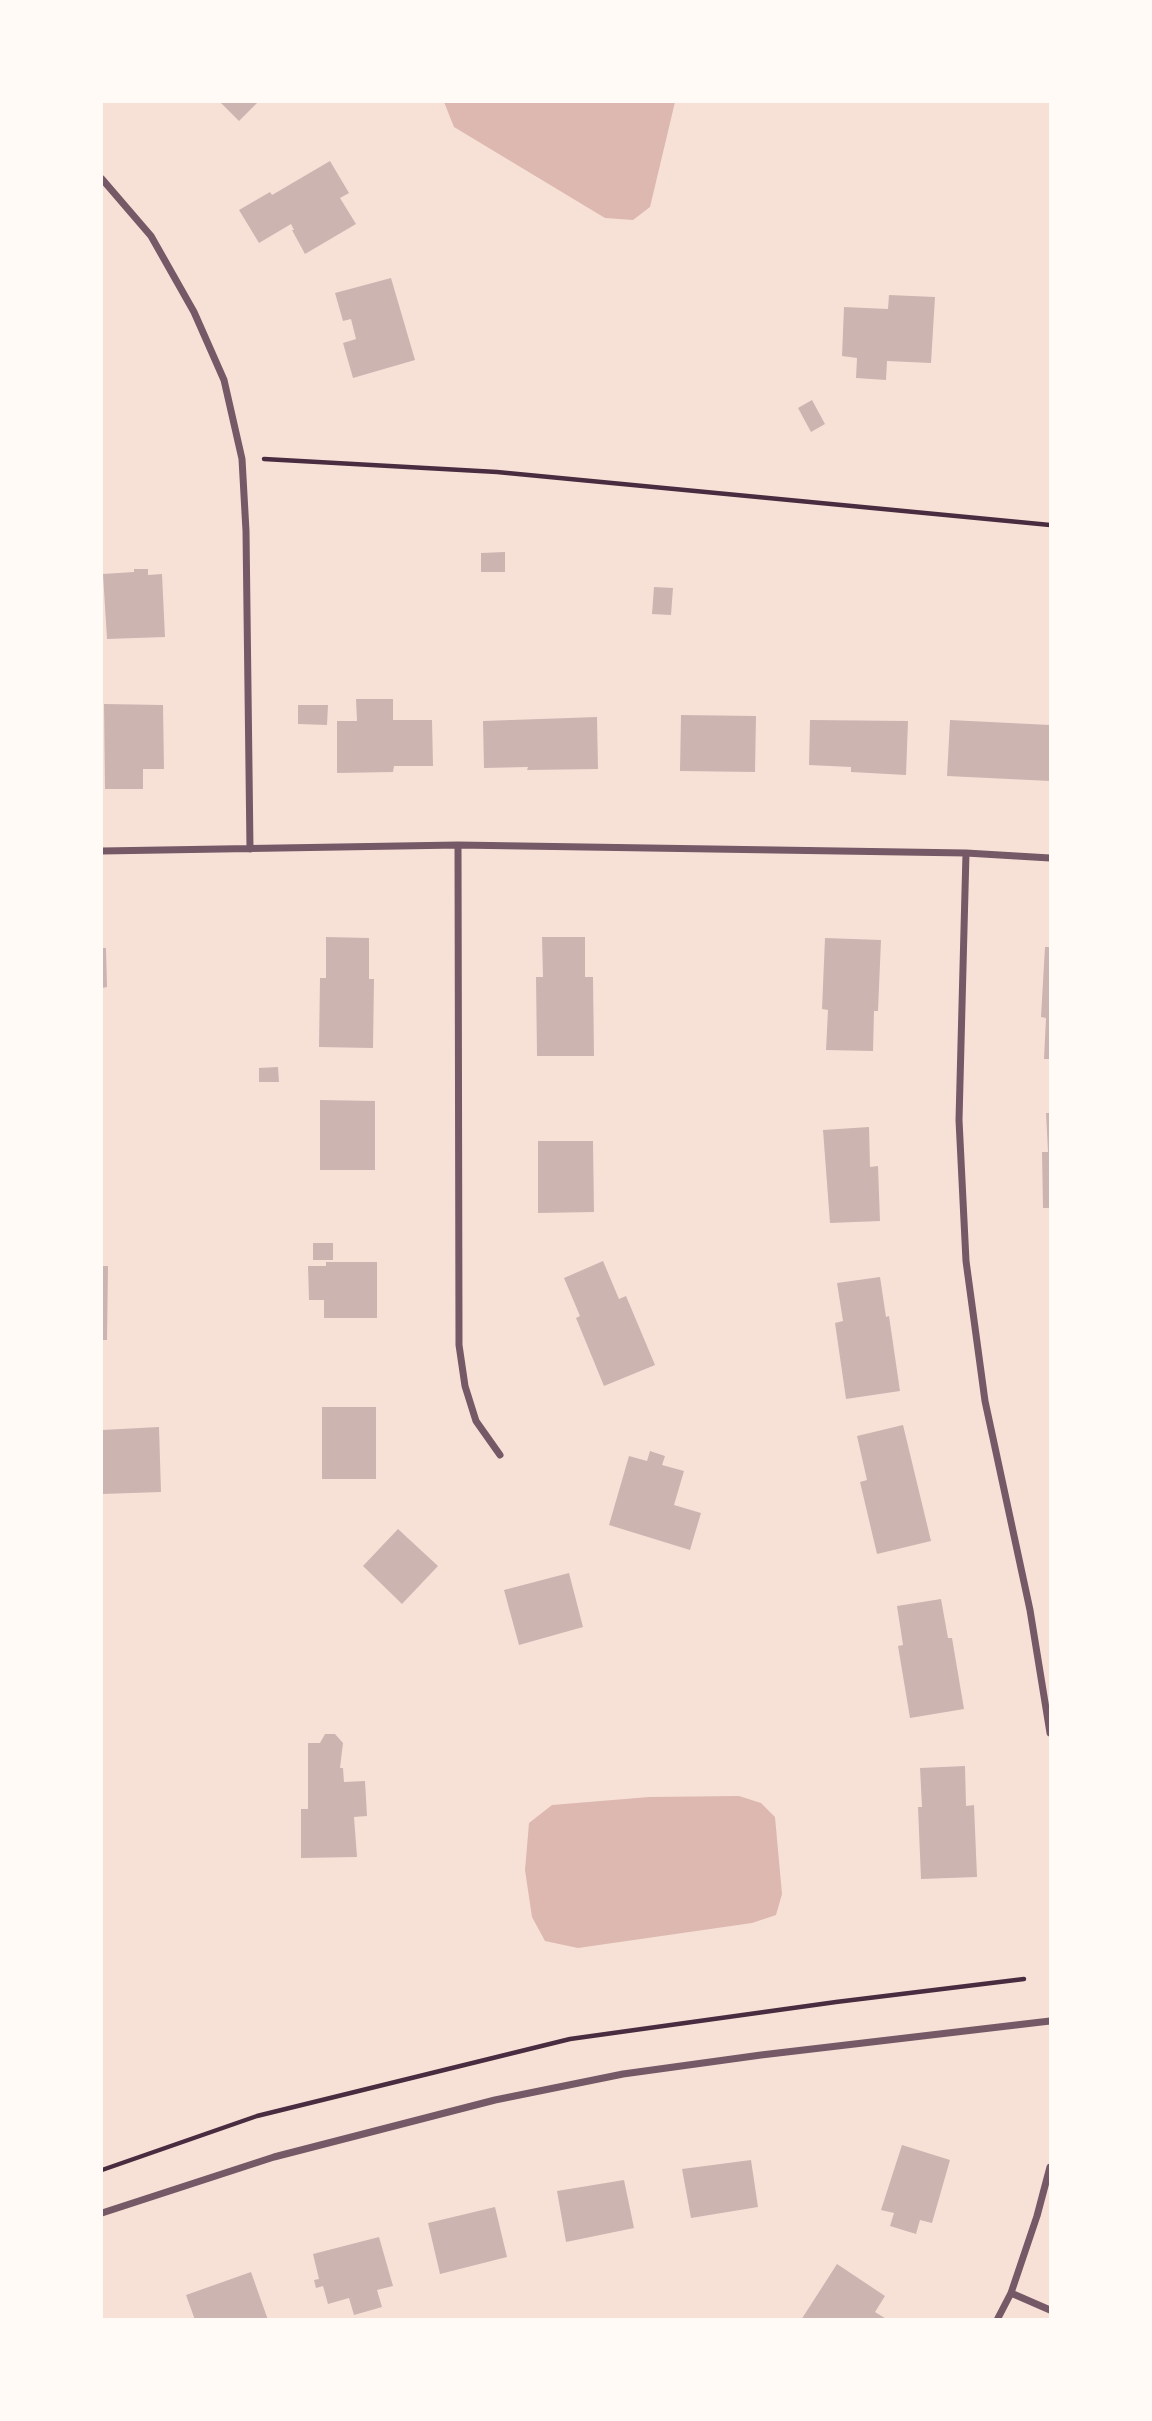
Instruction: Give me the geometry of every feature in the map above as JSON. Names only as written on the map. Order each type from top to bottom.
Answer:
[{"type":"street","points":[[102,179],[151,236],[194,312],[224,380],[242,459],[246,531],[250,849]]},
{"type":"street","points":[[458,845],[459,1345],[465,1386],[477,1421],[500,1455]]},
{"type":"street","points":[[102,851],[458,845],[966,853],[1051,858]]},
{"type":"street","points":[[966,853],[959,1120],[966,1261],[985,1401],[1030,1610],[1051,1733]]},
{"type":"street","points":[[102,2214],[300,2150],[495,2100],[623,2074],[1051,2021]]},
{"type":"street","points":[[997,2319],[1012,2293],[1051,2167]]},
{"type":"street","points":[[1012,2293],[1051,2310]]},
{"type":"path","points":[[242,459],[498,472],[1051,525]]},
{"type":"path","points":[[102,2170],[257,2116],[570,2039],[1024,1979]]},
{"type":"shaded area","points":[[444,102],[675,102],[650,207],[633,220],[605,218],[454,127]]},
{"type":"shaded area","points":[[739,1796],[761,1803],[775,1817],[782,1894],[776,1915],[752,1923],[578,1948],[545,1941],[532,1917],[525,1870],[529,1823],[552,1805],[649,1797]]},
{"type":"building","points":[[220,102],[258,102],[239,121]]},
{"type":"building","points":[[330,161],[349,193],[340,198],[356,224],[305,254],[291,224],[259,243],[239,210],[270,192],[272,195]]},
{"type":"building","points":[[391,278],[415,360],[353,378],[343,343],[356,339],[351,319],[343,321],[335,293]]},
{"type":"building","points":[[889,295],[935,297],[931,363],[887,361],[886,380],[856,378],[857,358],[842,356],[844,307],[888,309]]},
{"type":"building","points":[[812,400],[825,424],[811,432],[798,408]]},
{"type":"building","points":[[505,552],[505,572],[481,572],[481,553]]},
{"type":"building","points":[[134,569],[148,569],[148,575],[162,574],[165,637],[107,639],[103,574],[134,572]]},
{"type":"building","points":[[654,587],[673,588],[671,615],[652,614]]},
{"type":"building","points":[[356,699],[393,699],[393,720],[432,720],[433,766],[394,766],[393,772],[337,773],[337,721],[357,721]]},
{"type":"building","points":[[104,704],[163,705],[164,769],[143,769],[143,789],[105,789]]},
{"type":"building","points":[[298,705],[328,705],[327,725],[298,724]]},
{"type":"building","points":[[681,715],[756,716],[755,772],[680,771]]},
{"type":"building","points":[[597,717],[598,769],[484,768],[483,721]]},
{"type":"building","points":[[810,720],[908,721],[906,775],[851,772],[851,767],[809,765]]},
{"type":"building","points":[[950,720],[1050,725],[1050,781],[947,776]]},
{"type":"building","points":[[326,937],[369,938],[369,979],[374,979],[373,1048],[319,1047],[320,978],[326,978]]},
{"type":"building","points":[[542,937],[585,937],[585,977],[593,977],[594,1056],[537,1056],[536,977],[543,977]]},
{"type":"building","points":[[825,938],[881,940],[878,1011],[874,1011],[873,1051],[826,1050],[828,1010],[822,1009]]},
{"type":"building","points":[[1045,947],[1050,947],[1050,1059],[1044,1059],[1046,1018],[1041,1017]]},
{"type":"building","points":[[102,948],[106,948],[107,987],[102,988]]},
{"type":"building","points":[[278,1067],[279,1082],[259,1082],[259,1068]]},
{"type":"building","points":[[320,1100],[375,1101],[375,1170],[320,1170]]},
{"type":"building","points":[[1046,1113],[1050,1113],[1050,1208],[1043,1208],[1042,1152],[1048,1152]]},
{"type":"building","points":[[869,1127],[870,1167],[878,1166],[880,1221],[830,1223],[823,1130]]},
{"type":"building","points":[[538,1141],[593,1141],[594,1212],[538,1213]]},
{"type":"building","points":[[313,1243],[333,1243],[333,1260],[313,1260]]},
{"type":"building","points":[[603,1261],[619,1299],[626,1296],[655,1365],[604,1386],[576,1318],[580,1316],[564,1278]]},
{"type":"building","points":[[326,1262],[377,1262],[377,1318],[324,1318],[324,1300],[309,1300],[308,1266],[326,1266]]},
{"type":"building","points":[[102,1266],[108,1266],[107,1340],[102,1340]]},
{"type":"building","points":[[880,1277],[886,1317],[889,1316],[900,1391],[846,1399],[835,1323],[843,1321],[837,1283]]},
{"type":"building","points":[[322,1407],[376,1407],[376,1479],[322,1479]]},
{"type":"building","points":[[903,1425],[931,1541],[877,1554],[860,1482],[867,1480],[857,1436]]},
{"type":"building","points":[[159,1427],[161,1492],[102,1494],[102,1430]]},
{"type":"building","points":[[650,1451],[665,1456],[662,1465],[684,1471],[674,1505],[701,1513],[690,1550],[609,1525],[629,1456],[647,1461]]},
{"type":"building","points":[[398,1529],[438,1566],[402,1604],[363,1566]]},
{"type":"building","points":[[569,1573],[583,1627],[519,1645],[504,1590]]},
{"type":"building","points":[[941,1599],[948,1638],[952,1638],[964,1709],[910,1718],[898,1646],[903,1645],[897,1606]]},
{"type":"building","points":[[325,1734],[335,1734],[343,1743],[340,1768],[343,1768],[344,1782],[365,1781],[367,1816],[354,1817],[357,1857],[301,1858],[301,1809],[308,1809],[308,1743],[320,1743]]},
{"type":"building","points":[[965,1766],[966,1806],[974,1805],[977,1877],[921,1879],[918,1807],[922,1807],[920,1768]]},
{"type":"building","points":[[902,2145],[950,2160],[932,2223],[920,2220],[916,2234],[890,2226],[894,2213],[881,2210]]},
{"type":"building","points":[[751,2160],[758,2207],[691,2218],[682,2169]]},
{"type":"building","points":[[624,2180],[634,2228],[566,2242],[557,2191]]},
{"type":"building","points":[[495,2207],[507,2257],[440,2274],[428,2223]]},
{"type":"building","points":[[379,2237],[393,2286],[377,2290],[382,2307],[354,2315],[349,2298],[328,2304],[323,2286],[316,2288],[314,2280],[319,2279],[313,2254]]},
{"type":"building","points":[[837,2264],[885,2296],[875,2312],[888,2320],[801,2320]]},
{"type":"building","points":[[251,2272],[268,2320],[195,2320],[186,2295]]}]
